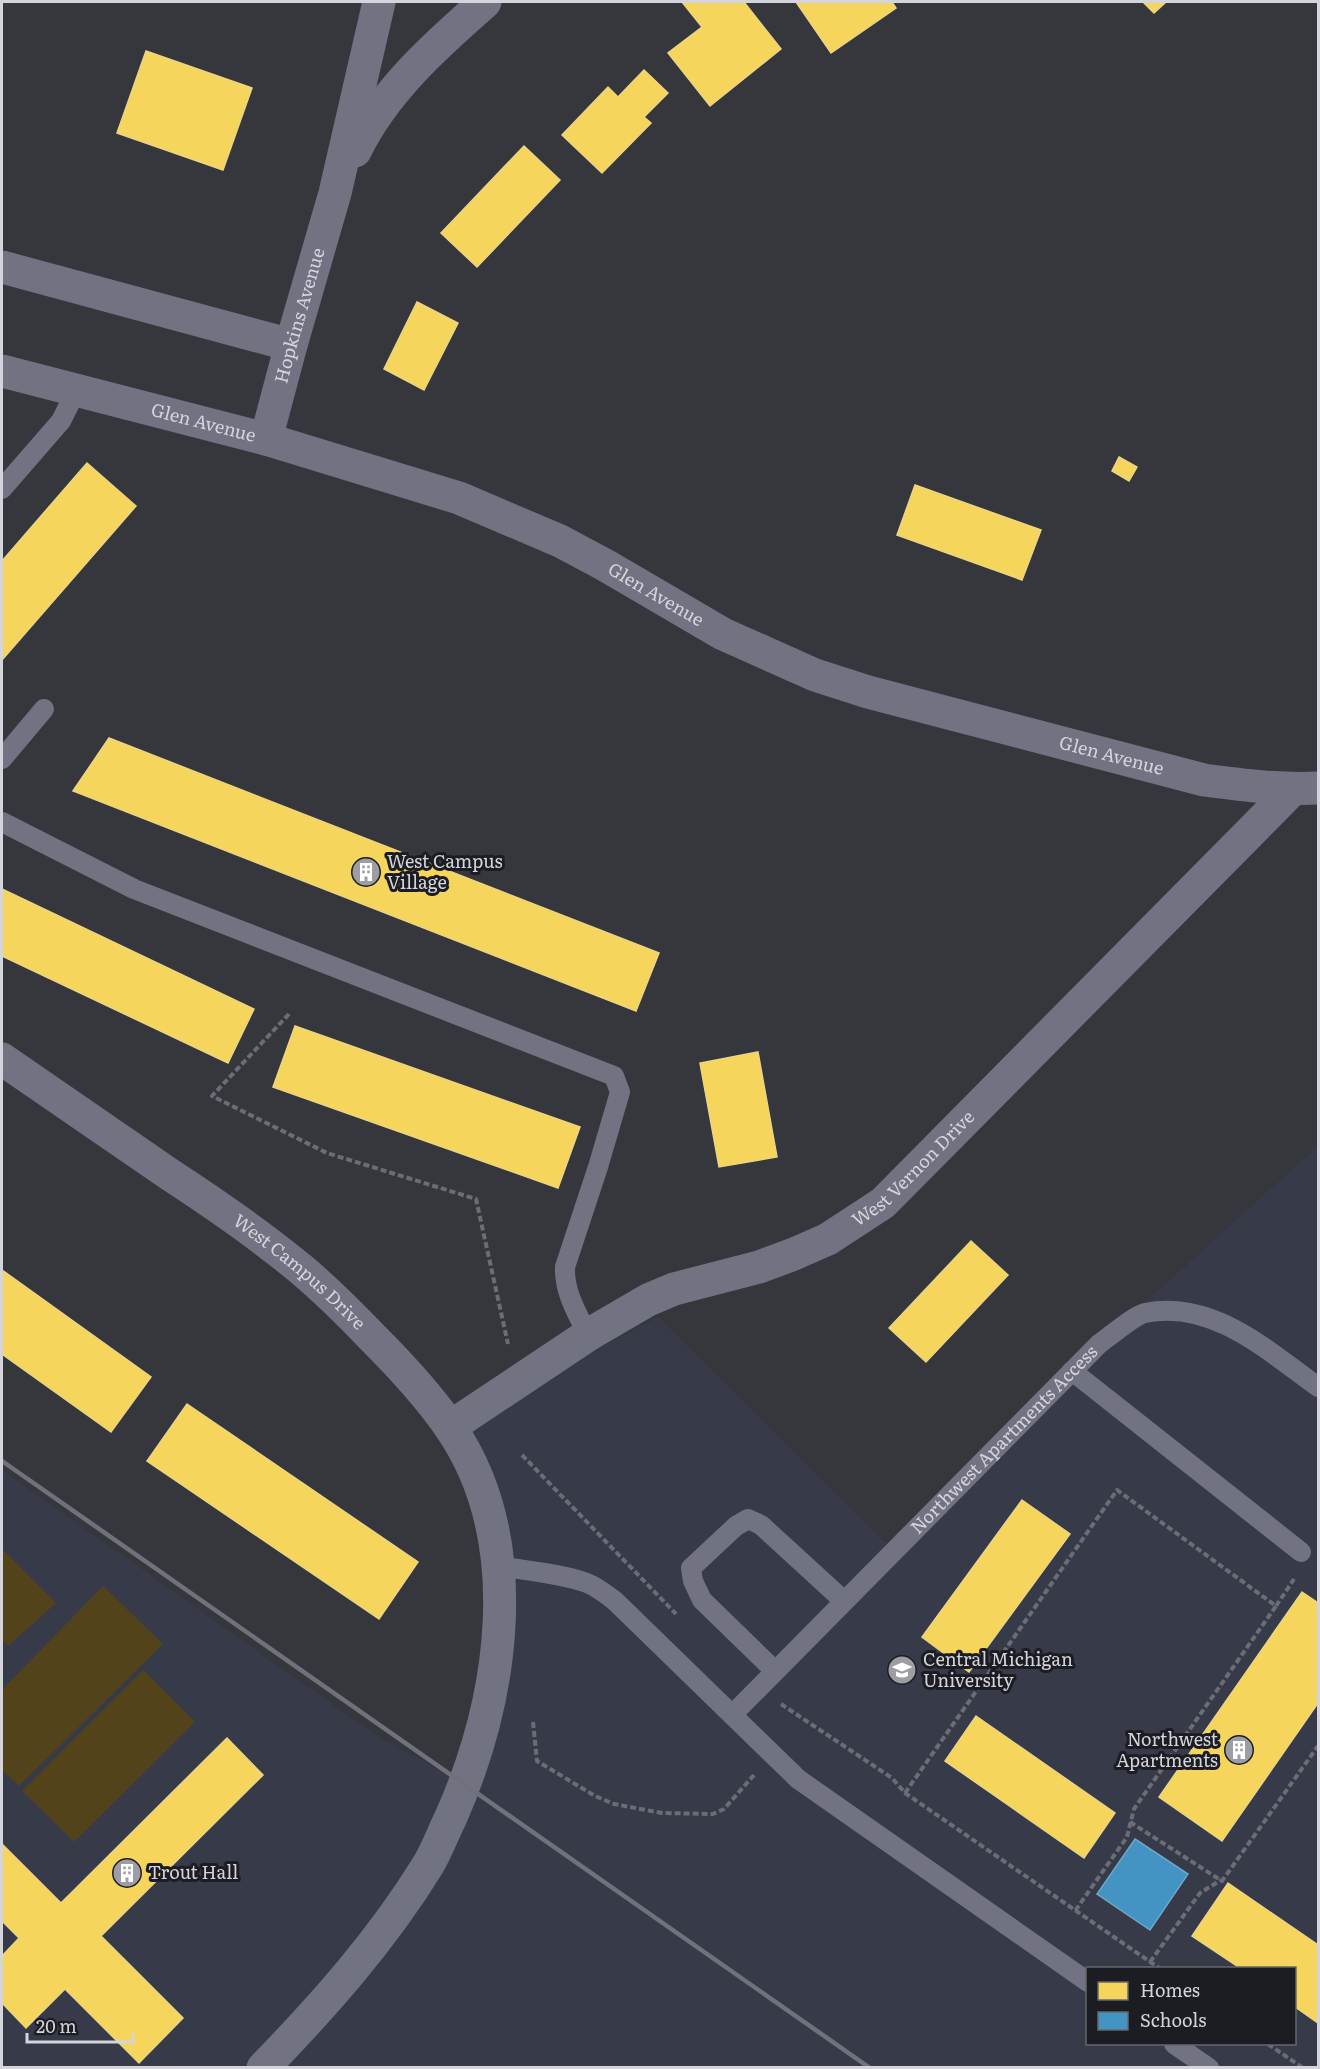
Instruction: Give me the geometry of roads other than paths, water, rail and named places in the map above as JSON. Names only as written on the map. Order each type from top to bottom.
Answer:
[{"type":"street","name":"Hopkins Avenue","points":[[266,439],[335,193],[378,2]]},
{"type":"street","name":"Hopkins Avenue","points":[[335,193],[364,133],[383,104],[414,70],[485,2]]},
{"type":"street","points":[[2,267],[291,345]]},
{"type":"street","name":"Glen Avenue","points":[[2,371],[266,439],[459,498],[560,540],[723,634],[814,675],[879,695],[1179,774],[1224,783],[1306,789]]},
{"type":"street","name":"West Vernon Drive","points":[[450,1427],[588,1335],[648,1300],[674,1289],[759,1267],[794,1254],[828,1239],[883,1203],[1306,789]]},
{"type":"street","name":"West Campus Drive","points":[[2,1059],[225,1212],[302,1270],[394,1360],[450,1427],[468,1456],[486,1501],[498,1566],[500,1602],[498,1636],[486,1714],[465,1785],[430,1861],[389,1926],[262,2067]]},
{"type":"lane","points":[[2,489],[61,421],[77,389]]},
{"type":"lane","points":[[2,759],[45,709]]},
{"type":"lane","points":[[2,822],[134,889],[614,1076],[620,1092],[565,1267],[564,1280],[567,1290],[588,1335]]},
{"type":"lane","name":"Northwest Apartments Access","points":[[732,1715],[1099,1344],[1142,1313],[1175,1311],[1210,1318],[1245,1334],[1318,1387]]},
{"type":"lane","points":[[1072,1371],[1301,1552]]},
{"type":"lane","points":[[775,1671],[702,1600],[693,1581],[691,1568],[736,1526],[748,1520],[761,1525],[844,1601]]},
{"type":"lane","points":[[498,1566],[569,1578],[586,1582],[600,1590],[615,1601],[798,1779],[1086,1981]]},
{"type":"lane","points":[[1177,2045],[1209,2067]]},
{"type":"railway","points":[[2,1461],[870,2068]]},
{"type":"place","name":"West Campus Village","points":[[366,872]]},
{"type":"place","name":"Central Michigan University","points":[[902,1670]]},
{"type":"place","name":"Northwest Apartments","points":[[1239,1750]]},
{"type":"place","name":"Trout Hall","points":[[127,1873]]}]
